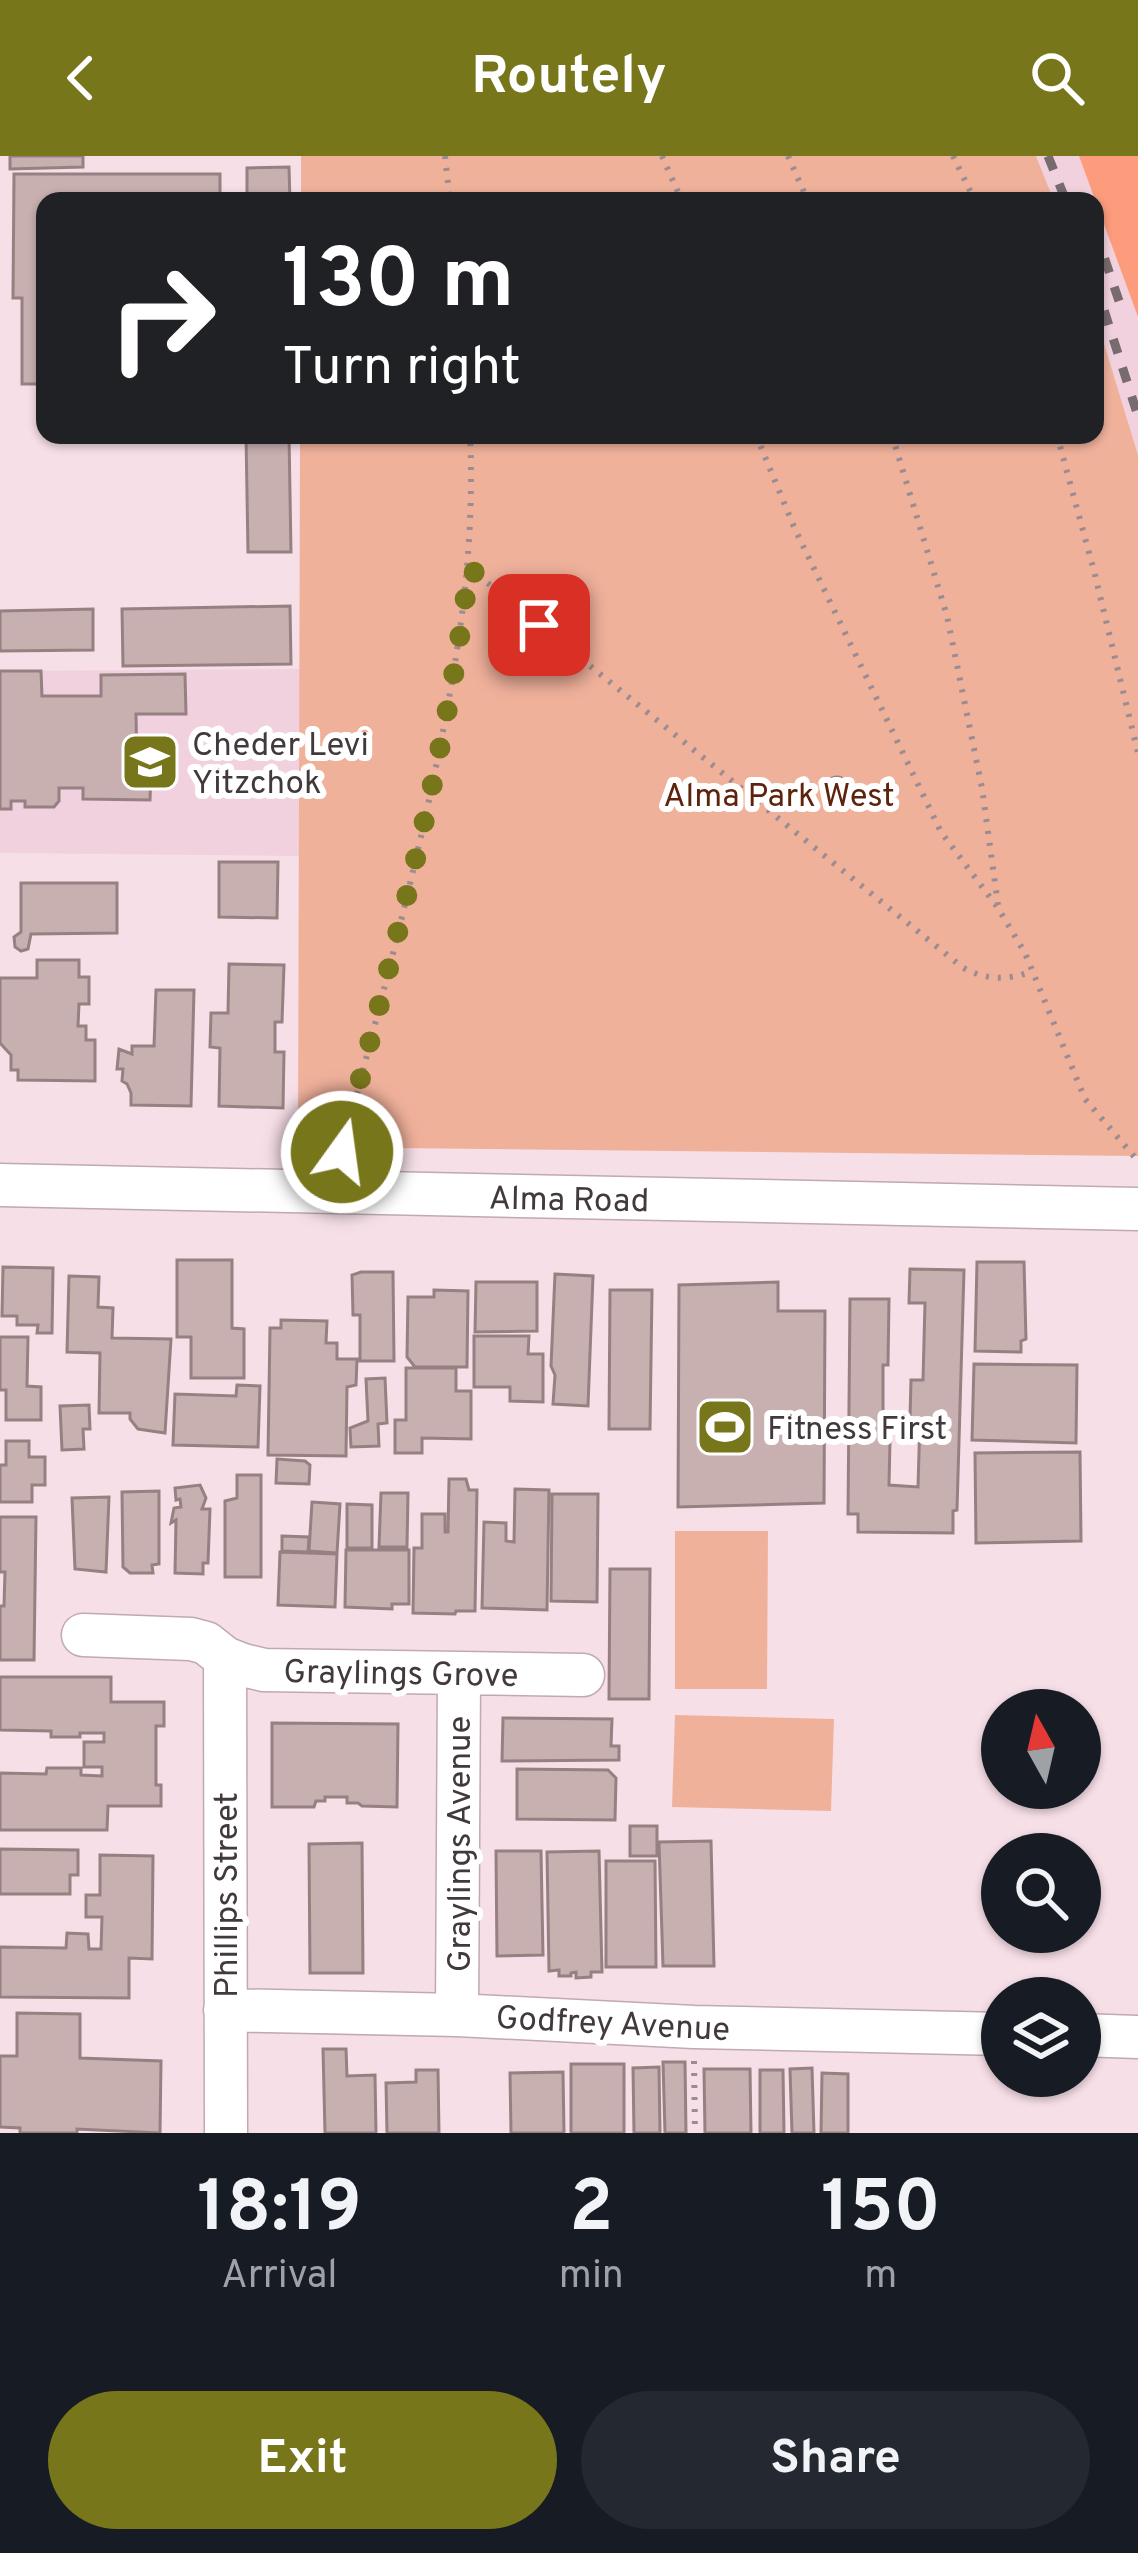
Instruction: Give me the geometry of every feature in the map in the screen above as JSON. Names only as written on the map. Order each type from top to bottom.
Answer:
[{"type":"street","name":"Alma Road","points":[[0,1185],[1138,1209]]},
{"type":"street","name":"Graylings Grove","points":[[83,1635],[190,1639],[206,1643],[225,1658],[264,1670],[583,1675]]},
{"type":"street","name":"Phillips Street","points":[[225,1658],[226,2133]]},
{"type":"street","name":"Graylings Avenue","points":[[457,2015],[459,1674]]},
{"type":"street","name":"Godfrey Avenue","points":[[225,2010],[981,2034]]},
{"type":"street","points":[[1101,2036],[1138,2037]]},
{"type":"path","points":[[446,156],[449,192]]},
{"type":"path","points":[[662,156],[678,192]]},
{"type":"path","points":[[788,156],[804,192]]},
{"type":"path","points":[[953,156],[971,192]]},
{"type":"path","points":[[342,1152],[422,839],[460,645],[469,568],[470,444]]},
{"type":"path","points":[[760,444],[794,527],[941,832],[998,908],[1032,971],[1085,1099],[1138,1161]]},
{"type":"path","points":[[895,444],[947,616],[982,788],[998,908]]},
{"type":"path","points":[[1059,444],[1138,753]]},
{"type":"path","points":[[469,568],[962,967],[1000,979],[1032,971]]},
{"type":"path","points":[[694,2027],[695,2133]]},
{"type":"shaded area","points":[[1036,156],[1079,156],[1092,192],[1050,192]]},
{"type":"shaded area","points":[[1079,156],[1138,156],[1138,317],[1104,224],[1104,192],[1092,192]]},
{"type":"shaded area","points":[[1104,224],[1138,317],[1138,455],[1104,344]]},
{"type":"shaded area","name":"Cheder Levi Yitzchok","points":[[300,669],[299,856],[0,853],[0,671]]},
{"type":"green space","points":[[301,156],[1036,156],[1050,192],[301,192]]},
{"type":"green space","name":"Alma Park West","points":[[1104,344],[1138,455],[1138,1156],[298,1147],[300,444],[1104,444]]},
{"type":"green space","points":[[675,1531],[768,1531],[767,1689],[675,1689]]},
{"type":"green space","points":[[675,1715],[834,1719],[831,1811],[672,1807]]},
{"type":"building","points":[[10,156],[83,156],[83,167],[10,169]]},
{"type":"building","points":[[289,167],[290,192],[247,192],[247,168]]},
{"type":"building","points":[[14,174],[220,174],[220,192],[36,192],[36,384],[22,384],[22,298],[13,298]]},
{"type":"building","points":[[246,444],[289,444],[291,552],[248,552]]},
{"type":"building","points":[[290,606],[291,664],[123,666],[122,609]]},
{"type":"building","points":[[93,609],[93,650],[0,651],[0,611]]},
{"type":"building","points":[[0,671],[41,671],[42,696],[101,696],[101,675],[185,674],[186,714],[136,714],[137,770],[151,774],[150,800],[83,799],[83,788],[59,788],[54,807],[25,807],[25,801],[11,801],[11,809],[0,809]]},
{"type":"building","points":[[837,777],[847,787],[837,797],[827,787]]},
{"type":"building","points":[[219,862],[278,862],[277,918],[219,917]]},
{"type":"building","points":[[21,883],[117,883],[117,933],[31,934],[28,949],[21,951],[14,937],[21,932]]},
{"type":"building","points":[[37,960],[79,960],[79,977],[89,977],[89,1004],[79,1004],[78,1026],[86,1026],[86,1040],[95,1040],[95,1081],[18,1080],[18,1070],[11,1070],[11,1055],[0,1043],[0,978],[37,978]]},
{"type":"building","points":[[229,964],[284,965],[282,1022],[275,1022],[275,1052],[284,1052],[283,1108],[219,1106],[220,1048],[210,1047],[211,1013],[228,1013]]},
{"type":"building","points":[[156,990],[194,990],[191,1106],[131,1105],[123,1069],[117,1069],[119,1049],[132,1054],[132,1046],[154,1046]]},
{"type":"building","points":[[177,1260],[232,1260],[232,1328],[244,1329],[244,1378],[191,1378],[191,1337],[177,1337]]},
{"type":"building","points":[[977,1262],[1024,1262],[1026,1339],[1021,1341],[1021,1352],[975,1351]]},
{"type":"building","points":[[3,1267],[53,1268],[52,1333],[37,1333],[38,1325],[17,1325],[17,1316],[2,1316]]},
{"type":"building","points":[[910,1269],[964,1270],[953,1533],[858,1532],[858,1514],[848,1514],[850,1299],[889,1299],[883,1435],[890,1441],[889,1485],[918,1487],[920,1418],[910,1418],[911,1380],[923,1380],[925,1303],[909,1303]]},
{"type":"building","points":[[393,1272],[394,1361],[360,1361],[360,1315],[353,1315],[352,1275]]},
{"type":"building","points":[[555,1274],[593,1276],[588,1406],[553,1404]]},
{"type":"building","points":[[69,1276],[99,1277],[98,1307],[113,1308],[112,1338],[171,1339],[165,1433],[138,1429],[130,1413],[99,1413],[100,1353],[67,1352]]},
{"type":"building","points":[[476,1282],[537,1282],[537,1331],[475,1332]]},
{"type":"building","points":[[778,1282],[778,1311],[825,1311],[824,1503],[678,1507],[679,1285]]},
{"type":"building","points":[[434,1290],[468,1291],[467,1367],[415,1367],[407,1357],[408,1297],[434,1297]]},
{"type":"building","points":[[610,1290],[652,1290],[650,1429],[609,1429]]},
{"type":"building","points":[[281,1320],[327,1321],[326,1343],[337,1343],[337,1359],[357,1359],[356,1385],[347,1387],[346,1456],[268,1455],[270,1328],[281,1328]]},
{"type":"building","points":[[474,1336],[529,1336],[528,1354],[543,1354],[543,1402],[510,1401],[510,1387],[474,1387]]},
{"type":"building","points":[[0,1337],[28,1337],[27,1386],[41,1387],[41,1420],[6,1420],[6,1390],[0,1390]]},
{"type":"building","points":[[974,1364],[1077,1365],[1076,1443],[972,1440]]},
{"type":"building","points":[[406,1368],[456,1368],[456,1391],[471,1391],[471,1439],[422,1438],[422,1453],[395,1453],[395,1420],[406,1420]]},
{"type":"building","points":[[385,1378],[387,1423],[378,1424],[379,1446],[351,1447],[350,1428],[368,1421],[366,1379]]},
{"type":"building","points":[[237,1385],[260,1386],[258,1447],[173,1445],[175,1394],[236,1396]]},
{"type":"building","points":[[89,1405],[90,1429],[83,1429],[84,1449],[62,1450],[60,1406]]},
{"type":"building","points":[[6,1441],[29,1441],[29,1457],[45,1457],[45,1485],[32,1485],[32,1502],[0,1502],[0,1465],[6,1465]]},
{"type":"building","points":[[1080,1452],[1081,1541],[976,1543],[975,1453]]},
{"type":"building","points":[[277,1459],[305,1461],[310,1465],[309,1484],[276,1483]]},
{"type":"building","points":[[237,1475],[261,1475],[261,1577],[225,1577],[225,1501],[237,1498]]},
{"type":"building","points":[[449,1479],[466,1479],[469,1490],[477,1490],[475,1611],[413,1613],[414,1548],[422,1548],[422,1514],[445,1514],[448,1532]]},
{"type":"building","points":[[200,1485],[206,1498],[202,1509],[210,1509],[208,1563],[203,1563],[203,1574],[175,1573],[176,1520],[171,1523],[174,1508],[181,1507],[175,1488]]},
{"type":"building","points":[[515,1489],[549,1490],[547,1610],[482,1608],[484,1522],[506,1523],[506,1541],[514,1542]]},
{"type":"building","points":[[159,1491],[159,1564],[152,1565],[153,1573],[130,1573],[123,1567],[122,1492]]},
{"type":"building","points":[[381,1493],[408,1493],[407,1547],[379,1547]]},
{"type":"building","points":[[552,1494],[598,1494],[597,1602],[551,1601]]},
{"type":"building","points":[[109,1497],[106,1572],[75,1569],[72,1498]]},
{"type":"building","points":[[312,1502],[340,1504],[337,1553],[309,1551]]},
{"type":"building","points":[[347,1504],[372,1505],[372,1548],[347,1548]]},
{"type":"building","points":[[0,1517],[36,1517],[34,1660],[0,1660],[5,1572],[0,1572]]},
{"type":"building","points":[[282,1536],[309,1537],[308,1552],[282,1551]]},
{"type":"building","points":[[346,1550],[409,1550],[409,1604],[392,1604],[392,1609],[345,1607]]},
{"type":"building","points":[[280,1552],[337,1554],[335,1607],[278,1605]]},
{"type":"building","points":[[610,1569],[650,1569],[649,1699],[609,1699]]},
{"type":"building","points":[[0,1677],[111,1677],[111,1702],[164,1702],[164,1726],[156,1726],[156,1785],[161,1785],[161,1806],[108,1806],[107,1830],[0,1830],[0,1773],[46,1774],[47,1768],[81,1768],[81,1775],[102,1776],[102,1767],[84,1767],[84,1742],[104,1742],[104,1733],[51,1737],[51,1731],[0,1730]]},
{"type":"building","points":[[503,1718],[612,1719],[611,1746],[619,1746],[619,1760],[502,1761]]},
{"type":"building","points":[[272,1723],[398,1724],[397,1807],[362,1806],[347,1803],[347,1797],[325,1797],[314,1807],[272,1807]]},
{"type":"building","points":[[517,1769],[608,1770],[616,1778],[615,1820],[517,1819]]},
{"type":"building","points":[[630,1826],[657,1826],[657,1856],[630,1856]]},
{"type":"building","points":[[711,1841],[714,1966],[663,1966],[659,1842]]},
{"type":"building","points":[[362,1843],[363,1973],[310,1973],[309,1844]]},
{"type":"building","points":[[0,1849],[78,1850],[78,1875],[70,1875],[70,1894],[0,1894]]},
{"type":"building","points":[[496,1851],[541,1851],[543,1955],[497,1956]]},
{"type":"building","points":[[599,1851],[602,1972],[591,1972],[591,1977],[576,1978],[576,1972],[559,1976],[559,1970],[549,1971],[547,1852]]},
{"type":"building","points":[[100,1855],[153,1856],[152,1959],[129,1958],[129,1998],[0,1997],[0,1947],[66,1948],[67,1933],[88,1934],[89,1949],[101,1949],[102,1917],[86,1917],[86,1895],[100,1895]]},
{"type":"building","points":[[606,1861],[655,1861],[656,1967],[606,1967]]},
{"type":"building","points":[[17,2013],[80,2014],[80,2058],[161,2061],[160,2133],[77,2129],[77,2133],[20,2133],[20,2128],[0,2127],[0,2056],[17,2056]]},
{"type":"building","points":[[323,2049],[346,2049],[347,2076],[375,2075],[376,2133],[325,2133]]},
{"type":"building","points":[[663,2062],[685,2062],[686,2133],[665,2133]]},
{"type":"building","points":[[571,2064],[624,2064],[624,2133],[571,2133]]},
{"type":"building","points":[[659,2067],[660,2133],[634,2133],[633,2068]]},
{"type":"building","points":[[812,2068],[814,2133],[792,2133],[790,2069]]},
{"type":"building","points":[[704,2069],[750,2069],[751,2133],[705,2133]]},
{"type":"building","points":[[416,2070],[438,2070],[439,2133],[387,2133],[386,2083],[416,2082]]},
{"type":"building","points":[[760,2070],[783,2070],[784,2133],[760,2133]]},
{"type":"building","points":[[563,2072],[564,2133],[511,2133],[510,2073]]},
{"type":"building","points":[[822,2073],[848,2074],[848,2133],[821,2133]]},
{"type":"railway","points":[[1048,156],[1062,192]]},
{"type":"railway","points":[[1104,257],[1120,304]]},
{"type":"railway","points":[[1104,310],[1138,416]]},
{"type":"place","name":"Cheder Levi Yitzchok","points":[[150,762]]},
{"type":"place","name":"Fitness First","points":[[725,1427]]},
{"type":"route","points":[[342,1152],[422,839],[460,645],[469,568],[539,625]]}]
